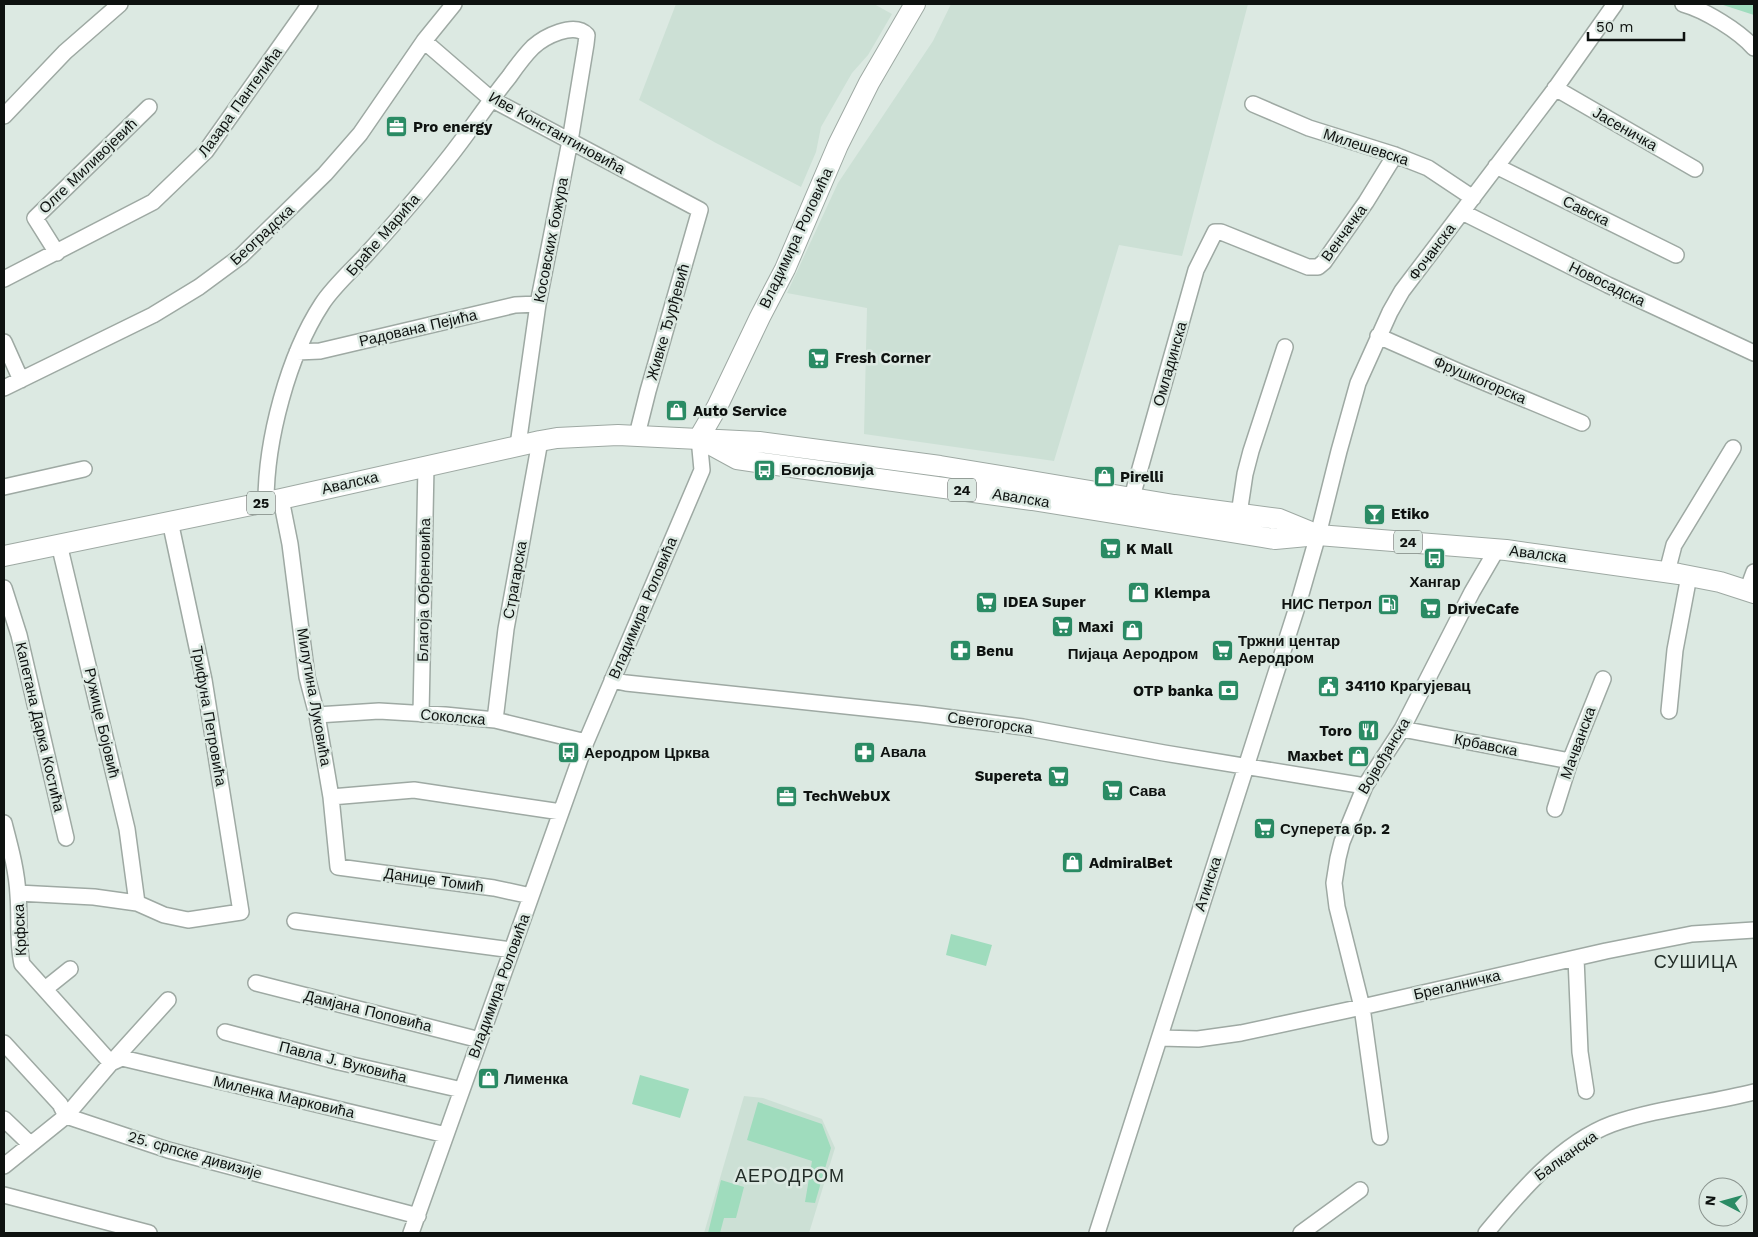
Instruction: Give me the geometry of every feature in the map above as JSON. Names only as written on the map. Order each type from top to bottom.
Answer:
[{"type":"main road","name":"Владимира Роловића","points":[[699,438],[785,269],[843,136],[869,83],[915,4]]},
{"type":"main road","name":"Авалска","points":[[4,556],[273,500],[518,445],[574,437],[637,436],[759,442],[1045,482],[1279,519],[1318,535]]},
{"type":"main road","name":"Авалска","points":[[699,438],[737,458],[777,466],[1032,500],[1275,539],[1318,535],[1497,549],[1584,559],[1752,586]]},
{"type":"street","points":[[4,116],[65,52],[120,4]]},
{"type":"street","name":"Лазара Пантелића","points":[[4,279],[153,202],[206,151],[310,4]]},
{"type":"street","name":"Фочанска","points":[[1318,535],[1358,382],[1378,336],[1402,292],[1555,88],[1615,4]]},
{"type":"street","points":[[1683,4],[1692,6],[1728,27],[1754,48]]},
{"type":"street","name":"Београдска","points":[[4,388],[169,306],[199,288],[241,256],[343,154],[377,111],[452,5]]},
{"type":"street","name":"Браће Марића","points":[[273,500],[266,476],[278,409],[297,352],[322,303],[390,229],[446,161],[524,57],[540,42],[559,32],[569,30],[583,31],[587,35]]},
{"type":"street","name":"Косовских божура","points":[[518,445],[538,304],[570,141],[587,35]]},
{"type":"street","name":"Иве Константиновића","points":[[424,42],[491,99],[700,210]]},
{"type":"street","name":"Јасеничка","points":[[1555,88],[1695,169]]},
{"type":"street","name":"Милешевска","points":[[1254,104],[1329,135],[1395,155],[1428,168],[1473,198]]},
{"type":"street","name":"Олге Миливојевић","points":[[56,252],[35,218],[149,107]]},
{"type":"street","name":"Венчачка","points":[[1215,232],[1221,232],[1308,267],[1318,267],[1324,262],[1366,202],[1395,155]]},
{"type":"street","name":"Савска","points":[[1496,166],[1676,255]]},
{"type":"street","name":"Живке Ђурђевић","points":[[637,436],[700,210]]},
{"type":"street","name":"Новосадска","points":[[1462,212],[1608,285],[1754,353]]},
{"type":"street","name":"Омладинска","points":[[1132,497],[1196,270],[1215,232]]},
{"type":"street","name":"Радована Пејића","points":[[297,352],[320,351],[515,305],[538,304]]},
{"type":"street","name":"Фрушкогорска","points":[[1378,336],[1582,423]]},
{"type":"street","points":[[4,342],[21,380]]},
{"type":"street","points":[[1239,514],[1251,450],[1285,347]]},
{"type":"street","name":"Владимира Роловића","points":[[411,1233],[586,742],[702,470],[699,438]]},
{"type":"street","name":"Страгарска","points":[[495,720],[506,629],[540,441]]},
{"type":"street","points":[[1667,572],[1674,545],[1733,448]]},
{"type":"street","name":"Благоја Обреновића","points":[[421,714],[426,466]]},
{"type":"street","points":[[4,487],[84,469]]},
{"type":"street","name":"Милутина Луковића","points":[[273,500],[290,544],[307,677],[317,715],[331,798],[338,867]]},
{"type":"street","name":"Трифуна Петровића","points":[[138,903],[164,915],[188,920],[241,912],[204,680],[170,521]]},
{"type":"street","name":"Атинска","points":[[1097,1233],[1318,535]]},
{"type":"street","name":"Ружице Бојовић","points":[[60,544],[127,829],[138,903]]},
{"type":"street","name":"Војвођанска","points":[[1380,1137],[1362,1007],[1340,923],[1336,900],[1334,883],[1342,842],[1365,786],[1402,729],[1472,592],[1497,549]]},
{"type":"street","points":[[1669,711],[1675,650],[1689,576]]},
{"type":"street","name":"Капетана Дарка Костића","points":[[4,588],[19,636],[66,838]]},
{"type":"street","name":"Мачванска","points":[[1555,808],[1570,761],[1603,679]]},
{"type":"street","name":"Светогорска","points":[[612,680],[1023,727],[1246,767],[1365,786]]},
{"type":"street","name":"Соколска","points":[[317,715],[379,711],[495,720],[586,742]]},
{"type":"street","name":"Крбавска","points":[[1402,729],[1570,761]]},
{"type":"street","points":[[331,798],[414,790],[561,812]]},
{"type":"street","name":"Крфска","points":[[4,823],[8,856],[18,893],[19,949],[22,964],[117,1061]]},
{"type":"street","name":"Данице Томић","points":[[338,867],[494,888],[531,896]]},
{"type":"street","points":[[18,893],[94,897],[138,903]]},
{"type":"street","points":[[295,921],[512,950]]},
{"type":"street","name":"Брегалничка","points":[[1160,1038],[1220,1036],[1362,1007],[1576,958],[1692,934],[1754,930]]},
{"type":"street","points":[[1576,958],[1580,1052],[1586,1091]]},
{"type":"street","points":[[45,989],[70,969]]},
{"type":"street","name":"Дамјана Поповића","points":[[256,983],[480,1040]]},
{"type":"street","points":[[4,1166],[66,1116],[117,1061],[168,1000]]},
{"type":"street","name":"Павла Ј. Вуковића","points":[[225,1032],[339,1062],[462,1090]]},
{"type":"street","points":[[4,1043],[60,1104],[66,1116]]},
{"type":"street","name":"Миленка Марковића","points":[[117,1061],[446,1135]]},
{"type":"street","name":"Балканска","points":[[1486,1233],[1533,1179],[1567,1151],[1596,1132],[1611,1125],[1642,1116],[1754,1092]]},
{"type":"street","name":"25. српске дивизије","points":[[66,1116],[168,1150],[418,1216]]},
{"type":"street","points":[[4,1119],[30,1144]]},
{"type":"street","points":[[1301,1233],[1360,1190]]},
{"type":"street","points":[[4,1195],[149,1233]]},
{"type":"shaded area","points":[[676,4],[874,4],[892,14],[868,55],[852,73],[821,127],[816,152],[801,187],[639,100]]},
{"type":"shaded area","points":[[951,4],[1248,4],[1182,256],[1119,245],[1054,461],[864,434],[867,308],[787,293],[838,183],[933,41]]},
{"type":"shaded area","points":[[744,1096],[763,1098],[822,1119],[835,1148],[809,1233],[704,1233]]},
{"type":"green space","points":[[1720,4],[1754,4],[1754,15]]},
{"type":"green space","points":[[951,934],[992,945],[986,966],[946,955]]},
{"type":"green space","points":[[640,1075],[689,1089],[680,1118],[632,1104]]},
{"type":"green space","points":[[758,1102],[822,1124],[831,1148],[815,1203],[805,1202],[812,1161],[747,1140]]},
{"type":"green space","points":[[721,1180],[744,1187],[736,1218],[724,1218],[720,1233],[708,1233]]},
{"type":"place","name":"Pro energy","points":[[397,127]]},
{"type":"place","name":"Fresh Corner","points":[[819,358]]},
{"type":"place","name":"Auto Service","points":[[677,411]]},
{"type":"place","name":"Богословија","points":[[765,470]]},
{"type":"place","name":"Pirelli","points":[[1104,477]]},
{"type":"place","name":"Etiko","points":[[1375,514]]},
{"type":"place","name":"K Mall","points":[[1110,549]]},
{"type":"place","name":"Хангар","points":[[1435,559]]},
{"type":"place","name":"Klempa","points":[[1138,593]]},
{"type":"place","name":"IDEA Super","points":[[987,602]]},
{"type":"place","name":"НИС Петрол","points":[[1388,604]]},
{"type":"place","name":"DriveCafe","points":[[1431,609]]},
{"type":"place","name":"Maxi","points":[[1062,627]]},
{"type":"place","name":"Пијаца Аеродром","points":[[1133,631]]},
{"type":"place","name":"Тржни центар Аеродром","points":[[1222,650]]},
{"type":"place","name":"Benu","points":[[960,651]]},
{"type":"place","name":"34110 Крагујевац","points":[[1329,686]]},
{"type":"place","name":"OTP banka","points":[[1229,691]]},
{"type":"place","name":"Toro","points":[[1368,731]]},
{"type":"place","name":"Авала","points":[[864,752]]},
{"type":"place","name":"Аеродром Црква","points":[[568,753]]},
{"type":"place","name":"Maxbet","points":[[1359,756]]},
{"type":"place","name":"Supereta","points":[[1058,776]]},
{"type":"place","name":"Сава","points":[[1113,791]]},
{"type":"place","name":"TechWebUX","points":[[787,796]]},
{"type":"place","name":"Суперета бр. 2","points":[[1264,829]]},
{"type":"place","name":"AdmiralBet","points":[[1073,863]]},
{"type":"place","name":"Лименка","points":[[488,1079]]},
{"type":"district","name":"СУШИЦА","points":[[1696,962]]},
{"type":"district","name":"АЕРОДРОМ","points":[[790,1176]]}]
